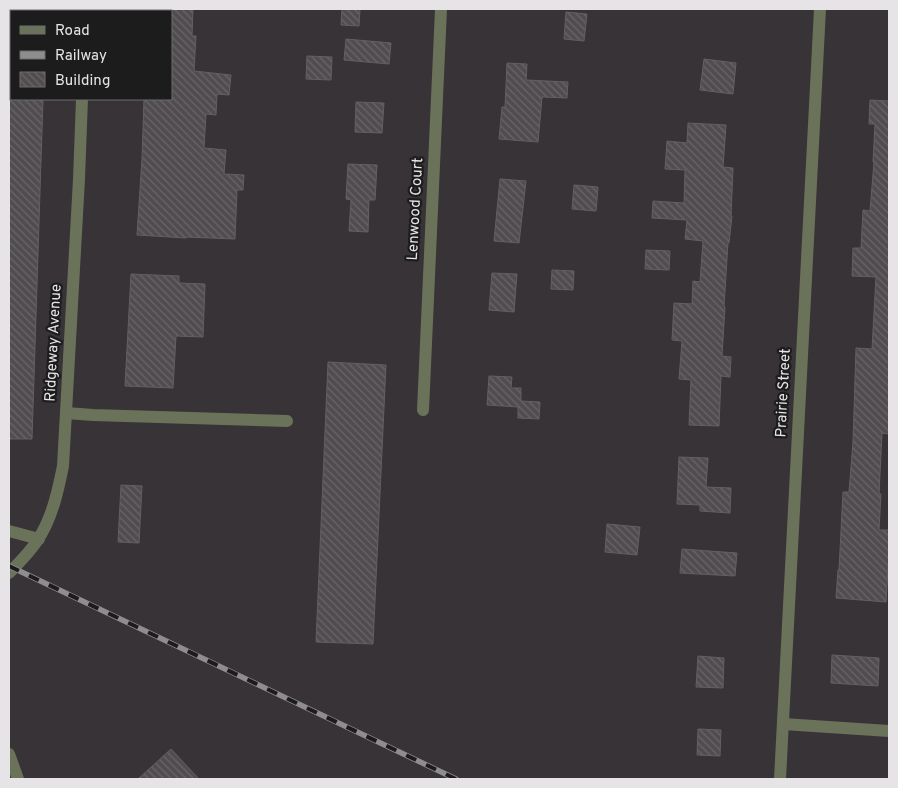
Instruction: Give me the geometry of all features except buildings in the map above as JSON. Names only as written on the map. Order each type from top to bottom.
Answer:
[{"type":"street","name":"Lenwood Court","points":[[422,410],[441,9]]},
{"type":"street","name":"Prairie Street","points":[[780,779],[820,9]]},
{"type":"street","name":"Ridgeway Avenue","points":[[9,573],[30,551],[44,528],[56,496],[63,466],[82,100]]},
{"type":"street","points":[[66,413],[287,421]]},
{"type":"street","points":[[9,531],[38,539]]},
{"type":"street","points":[[783,724],[889,731]]},
{"type":"street","points":[[9,754],[18,779]]},
{"type":"railway","points":[[9,566],[456,779]]}]
